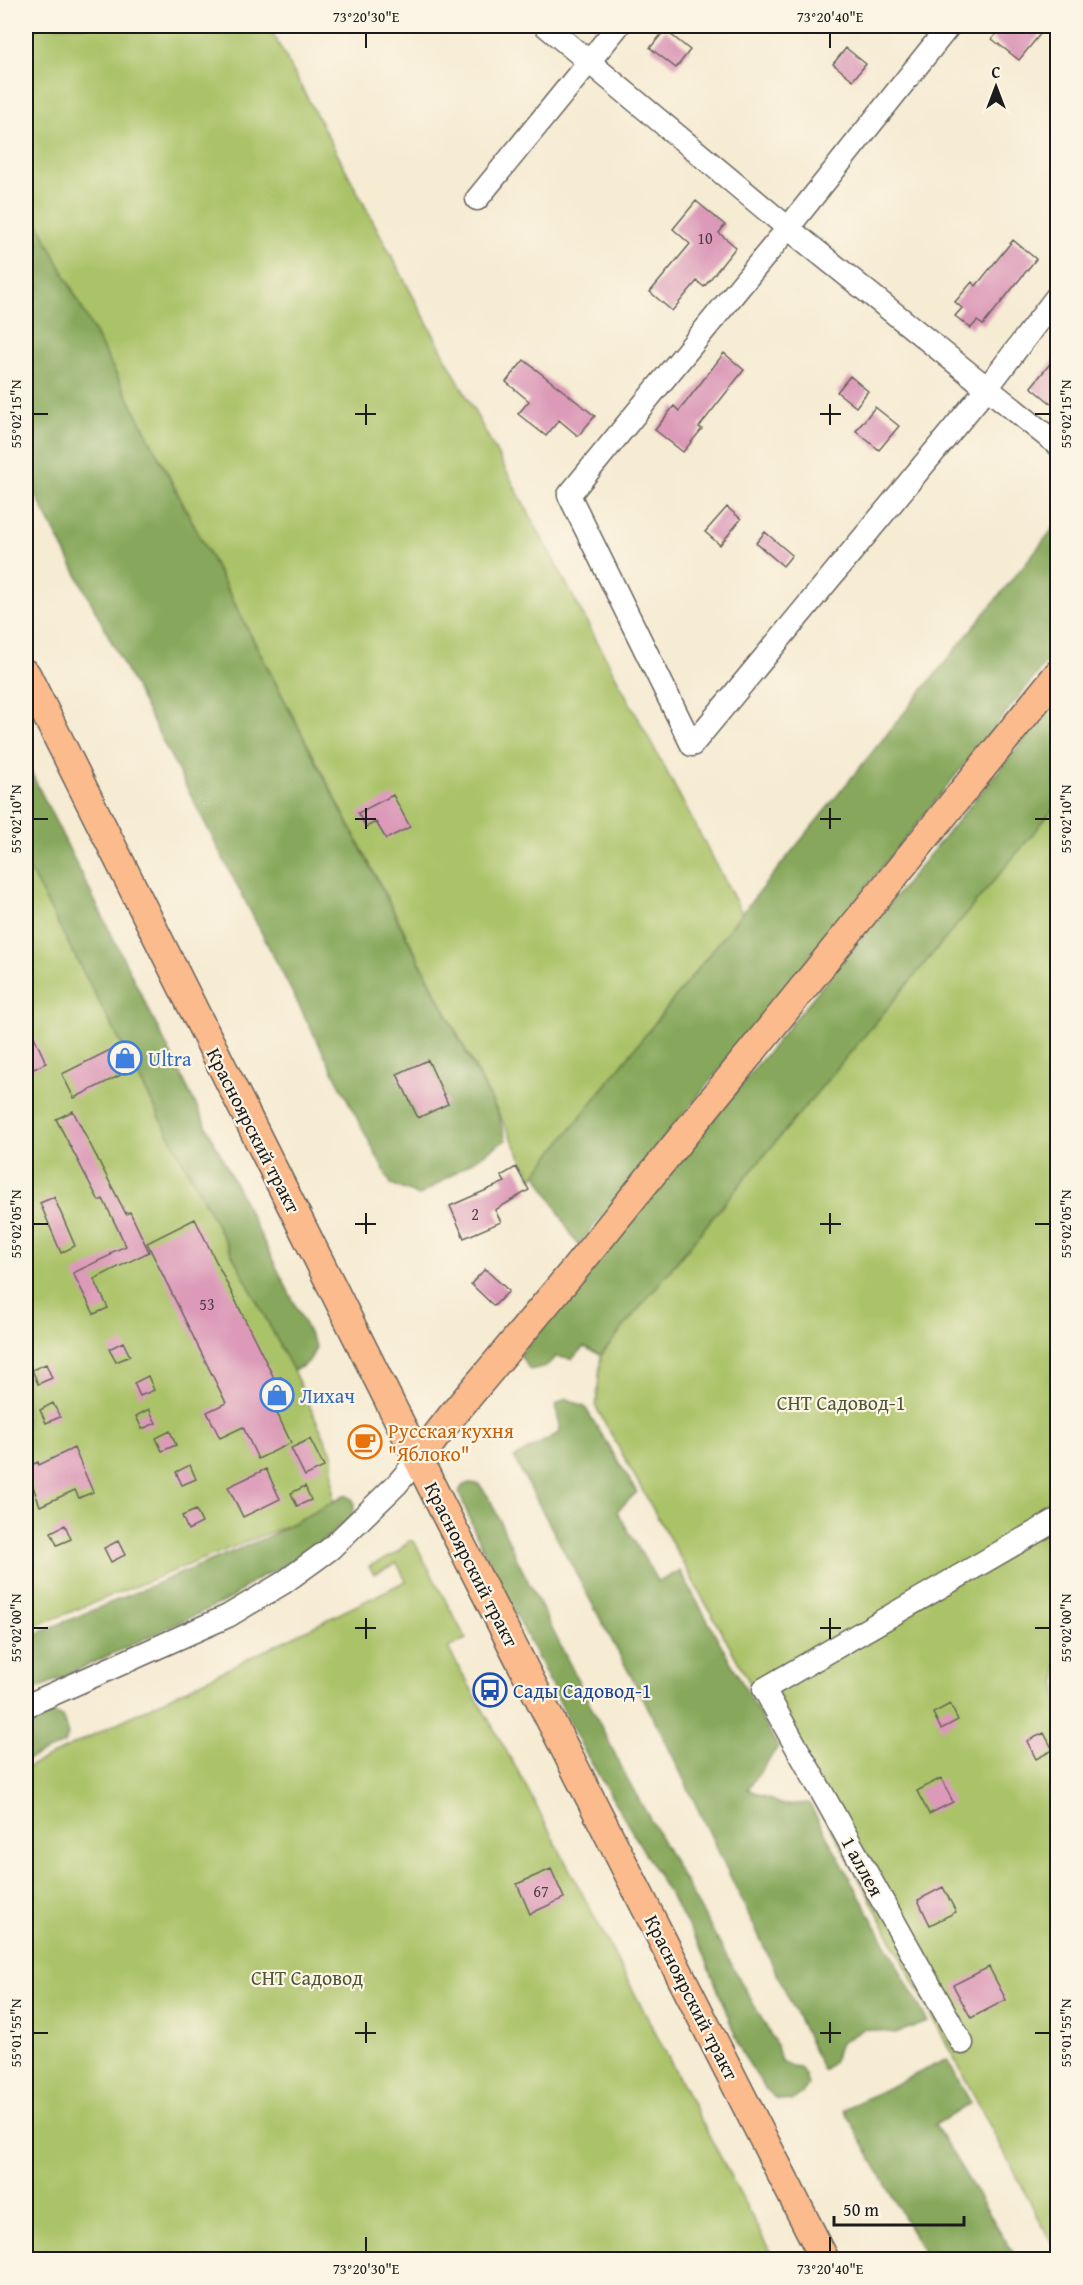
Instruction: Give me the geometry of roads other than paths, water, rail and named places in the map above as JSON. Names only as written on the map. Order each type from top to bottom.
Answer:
[{"type":"main road","name":"Красноярский тракт","points":[[26,674],[419,1458],[825,2259]]},
{"type":"main road","points":[[419,1458],[1058,674]]},
{"type":"street","points":[[546,26],[788,228],[1058,445]]},
{"type":"street","points":[[477,199],[618,26]]},
{"type":"street","points":[[949,26],[788,228],[569,495],[692,745],[987,388],[1058,295]]},
{"type":"street","points":[[26,1706],[228,1616],[274,1588],[330,1549],[397,1484],[419,1458]]},
{"type":"street","name":"1 аллея","points":[[962,2043],[764,1689],[1058,1520]]},
{"type":"place","name":"Ultra","points":[[125,1058]]},
{"type":"place","name":"Лихач","points":[[277,1395]]},
{"type":"place","name":"Русская кухня \"Яблоко\"","points":[[365,1442]]},
{"type":"place","name":"Сады Садовод-1","points":[[490,1690]]},
{"type":"park label","name":"СНТ Садовод-1","points":[[841,1402]]},
{"type":"park label","name":"СНТ Садовод","points":[[307,1977]]}]
